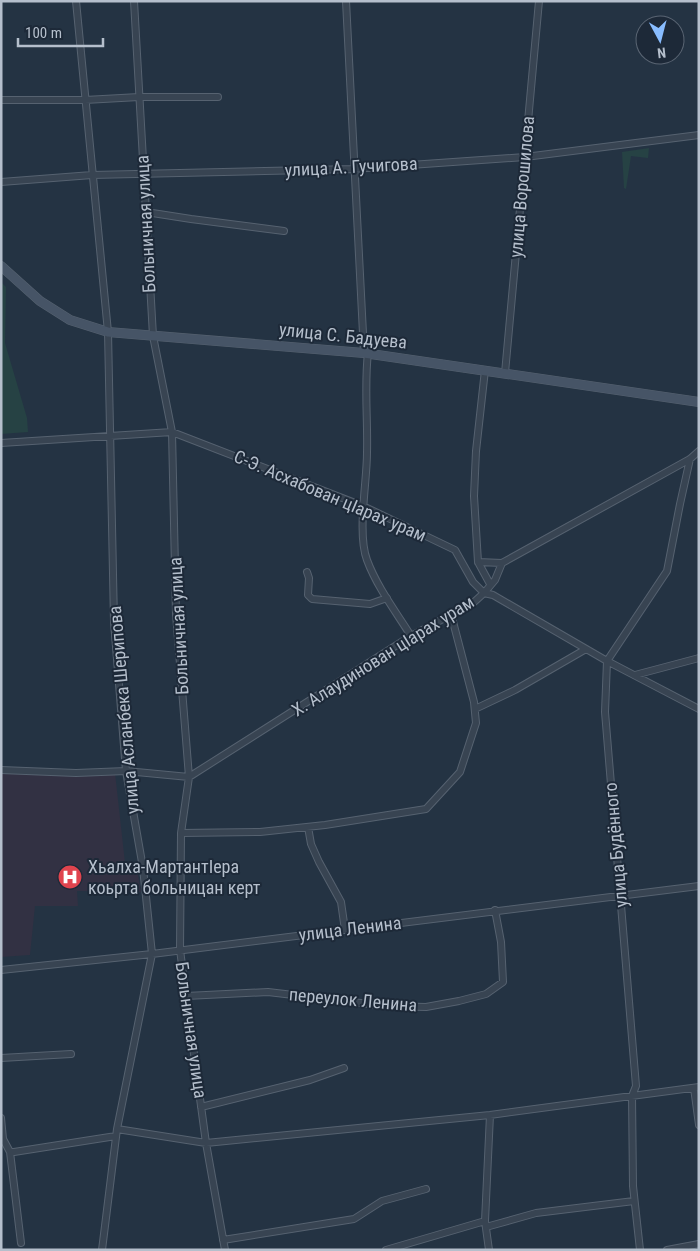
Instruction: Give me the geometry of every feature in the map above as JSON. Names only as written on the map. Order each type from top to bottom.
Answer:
[{"type":"main road","name":"улица С. Бадуева","points":[[1,266],[40,300],[70,320],[108,332],[366,353],[699,402]]},
{"type":"street","name":"улица Асланбека Шерипова","points":[[76,1],[108,332],[114,622],[126,771],[143,868],[152,954],[117,1129],[102,1250]]},
{"type":"street","name":"Больничная улица","points":[[134,1],[153,336],[172,432],[176,614],[189,777],[180,833],[180,950],[206,1143],[225,1250]]},
{"type":"street","points":[[346,1],[353,169],[366,353],[367,455],[363,506],[363,542],[366,559],[387,598],[412,636]]},
{"type":"street","name":"улица Ворошилова","points":[[505,372],[539,1]]},
{"type":"street","points":[[1,100],[85,100],[139,97],[218,98]]},
{"type":"street","name":"улица А. Гучигова","points":[[1,182],[92,175],[353,169],[525,157],[699,135]]},
{"type":"street","points":[[146,212],[284,231]]},
{"type":"street","points":[[485,370],[476,451],[474,496],[478,562],[490,584]]},
{"type":"street","name":"С-Э. Асхабован цIарах урам","points":[[1,443],[172,432],[363,506],[455,550],[473,582],[484,593],[493,595],[607,662],[699,708]]},
{"type":"street","points":[[478,562],[502,563],[690,459],[699,451]]},
{"type":"street","points":[[607,662],[667,571],[690,459]]},
{"type":"street","name":"Х. Алаудинован цIарах урам","points":[[189,777],[412,636],[473,603],[494,580],[502,563]]},
{"type":"street","points":[[307,572],[309,578],[308,595],[312,599],[370,604],[387,598]]},
{"type":"street","points":[[180,833],[260,832],[308,827],[426,809],[460,772],[476,723],[474,702],[450,614]]},
{"type":"street","points":[[475,709],[515,690],[586,649]]},
{"type":"street","points":[[635,675],[699,658]]},
{"type":"street","name":"улица Будённого","points":[[607,662],[605,712],[636,1086],[632,1096],[633,1186],[640,1250]]},
{"type":"street","points":[[1,770],[76,773],[126,771],[189,777]]},
{"type":"street","points":[[308,827],[311,844],[341,902],[345,930]]},
{"type":"street","name":"улица Ленина","points":[[1,970],[152,954],[620,894],[699,886]]},
{"type":"street","name":"переулок Ленина","points":[[186,996],[268,992],[386,1006],[426,1007],[486,994],[503,982],[502,942],[495,910]]},
{"type":"street","points":[[1,1058],[71,1054]]},
{"type":"street","points":[[201,1107],[310,1080],[344,1068]]},
{"type":"street","points":[[117,1129],[206,1143],[490,1115],[696,1087],[699,1125]]},
{"type":"street","points":[[489,1250],[485,1224],[490,1115]]},
{"type":"street","points":[[1,1118],[4,1139],[10,1152],[21,1243]]},
{"type":"street","points":[[10,1152],[116,1136]]},
{"type":"street","points":[[223,1240],[354,1219],[382,1201],[426,1189]]},
{"type":"street","points":[[386,1250],[485,1224],[536,1213],[634,1201]]},
{"type":"street","points":[[668,1250],[699,1244]]},
{"type":"shaded area","name":"Хьалха-МартантIера коьрта больницан керт","points":[[1,771],[115,773],[125,863],[136,863],[141,892],[77,891],[78,906],[35,906],[30,955],[1,957]]},
{"type":"green space","points":[[649,148],[648,158],[631,156],[626,189],[624,188],[622,152]]},
{"type":"green space","points":[[1,282],[6,287],[5,343],[27,418],[28,432],[1,434]]},
{"type":"place","name":"Хьалха-МартантIера коьрта больницан керт","points":[[70,877]]}]
